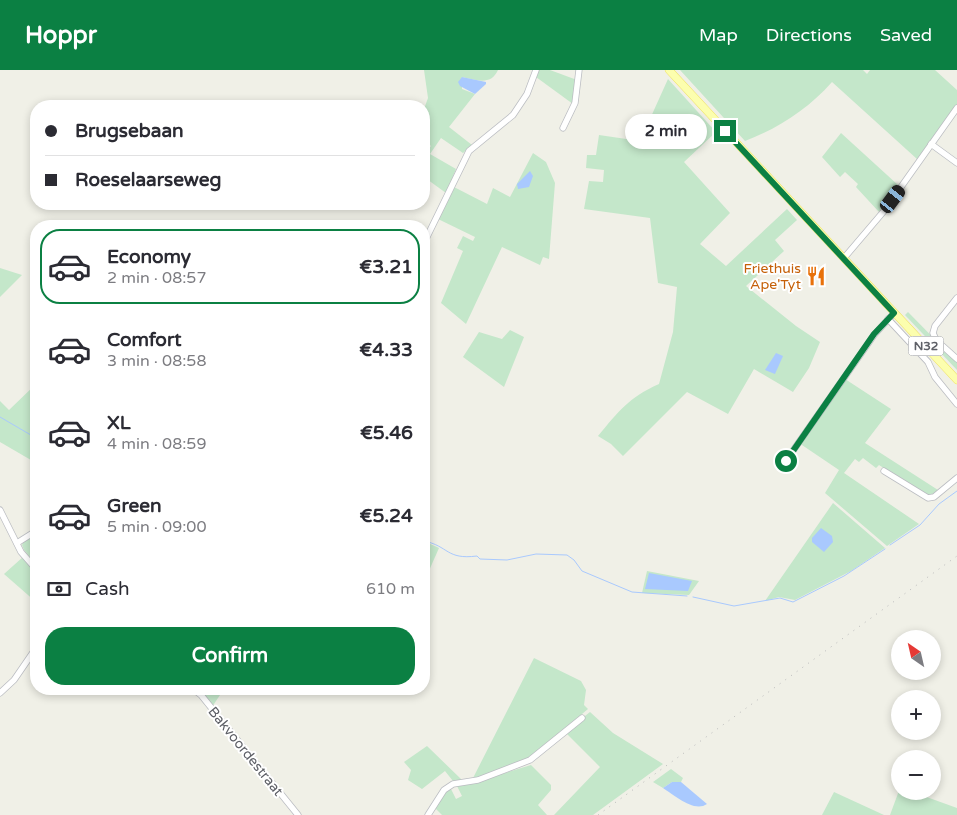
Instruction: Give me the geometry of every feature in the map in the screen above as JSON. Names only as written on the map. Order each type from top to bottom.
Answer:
[{"type":"main road","name":"N32","points":[[669,70],[957,380]]},
{"type":"street","points":[[430,230],[466,155],[513,115],[527,94],[536,70]]},
{"type":"street","points":[[563,128],[575,103],[579,70]]},
{"type":"street","points":[[844,258],[884,211],[957,108]]},
{"type":"street","points":[[931,144],[957,163]]},
{"type":"street","points":[[957,298],[935,326],[933,333],[936,340],[957,359]]},
{"type":"street","points":[[791,467],[786,461],[790,454],[874,334],[894,313]]},
{"type":"street","points":[[888,319],[928,362],[935,377],[957,404]]},
{"type":"street","points":[[884,470],[928,498],[934,496],[957,478]]},
{"type":"street","points":[[0,510],[22,552],[30,562]]},
{"type":"street","points":[[18,543],[30,535]]},
{"type":"street","points":[[0,693],[14,680],[30,657]]},
{"type":"street","name":"Bakvoordestraat","points":[[202,695],[298,815]]},
{"type":"street","points":[[428,815],[444,790],[453,784],[478,780],[530,760],[582,718]]},
{"type":"green space","points":[[424,70],[498,70],[491,78],[483,81],[462,77],[462,89],[475,94],[449,127],[472,145],[463,153],[441,138],[430,154],[430,100],[427,100]]},
{"type":"green space","points":[[538,70],[550,70],[577,80],[573,104],[536,77]]},
{"type":"green space","points":[[680,70],[863,70],[867,74],[870,70],[935,70],[957,90],[957,105],[917,159],[832,82],[813,101],[792,117],[770,130],[745,141]]},
{"type":"green space","points":[[668,79],[716,132],[684,162],[730,213],[700,244],[726,266],[787,209],[797,220],[775,240],[784,251],[746,286],[796,326],[820,342],[809,368],[793,392],[754,369],[728,414],[687,392],[623,456],[611,444],[598,436],[618,412],[632,400],[659,384],[673,332],[677,287],[658,283],[650,218],[584,209],[589,181],[603,182],[604,170],[586,168],[587,155],[596,155],[599,135],[640,141]]},
{"type":"green space","points":[[841,133],[898,185],[879,212],[856,187],[858,184],[845,172],[840,177],[822,157]]},
{"type":"green space","points":[[533,153],[546,162],[555,183],[549,259],[543,257],[540,265],[502,247],[466,324],[441,303],[463,251],[457,248],[463,236],[473,241],[475,237],[438,219],[454,187],[487,204],[493,188],[510,197]]},
{"type":"green space","points":[[430,154],[456,169],[446,193],[430,181]]},
{"type":"green space","points":[[0,268],[22,275],[0,297]]},
{"type":"green space","points":[[908,312],[957,362],[957,370],[905,315]]},
{"type":"green space","points":[[510,330],[524,337],[504,387],[463,357],[479,332],[502,339]]},
{"type":"green space","points":[[845,379],[891,409],[865,443],[938,490],[928,497],[879,465],[876,468],[863,458],[859,462],[855,459],[844,473],[919,524],[887,546],[825,493],[839,470],[799,443]]},
{"type":"green space","points":[[30,390],[30,460],[0,442],[0,401],[9,410]]},
{"type":"green space","points":[[833,503],[885,548],[851,571],[795,600],[779,597],[765,601]]},
{"type":"green space","points":[[30,536],[30,557],[22,545],[25,539]]},
{"type":"green space","points":[[430,544],[439,548],[430,568]]},
{"type":"green space","points":[[23,557],[30,565],[30,597],[4,574]]},
{"type":"green space","points":[[647,571],[699,581],[689,595],[642,593]]},
{"type":"green space","points":[[534,658],[581,681],[586,690],[584,705],[588,709],[529,758],[472,780]]},
{"type":"green space","points":[[203,695],[220,695],[212,707]]},
{"type":"green space","points":[[590,712],[613,733],[663,764],[593,815],[554,815],[600,767],[565,732]]},
{"type":"green space","points":[[427,746],[462,780],[453,781],[445,771],[422,789],[408,780],[411,770],[404,762]]},
{"type":"green space","points":[[531,765],[551,785],[551,790],[538,805],[547,815],[442,815],[434,807],[450,787],[456,799],[462,796],[456,784],[475,782]]},
{"type":"green space","points":[[671,769],[683,778],[681,782],[672,782],[663,788],[653,782]]},
{"type":"green space","points":[[834,792],[884,815],[822,815]]},
{"type":"green space","points":[[896,800],[935,800],[957,808],[957,815],[890,815]]},
{"type":"water","points":[[462,77],[486,82],[486,84],[475,94],[460,86],[458,82]]},
{"type":"water","points":[[530,171],[533,176],[529,187],[518,189],[517,184]]},
{"type":"water","points":[[776,353],[783,356],[775,374],[765,370]]},
{"type":"water","points":[[821,528],[832,536],[833,542],[824,552],[812,542],[812,538]]},
{"type":"water","points":[[649,573],[692,581],[688,591],[645,589]]},
{"type":"water","points":[[672,782],[681,782],[707,804],[702,806],[690,805],[678,799],[663,788]]},
{"type":"waterway","points":[[0,417],[30,434]]},
{"type":"waterway","points":[[890,545],[920,525],[939,504],[957,491]]},
{"type":"waterway","points":[[430,542],[459,556],[477,556],[480,559],[507,560],[536,554],[567,555],[574,560],[582,571],[632,592],[687,596]]},
{"type":"waterway","points":[[693,597],[734,606],[780,598],[793,602],[844,576],[885,549]]},
{"type":"railway","points":[[598,815],[957,556]]},
{"type":"place","name":"Friethuis Ape'Tyt","points":[[816,276]]},
{"type":"route","points":[[725,131],[894,313],[874,334],[786,461]]}]
